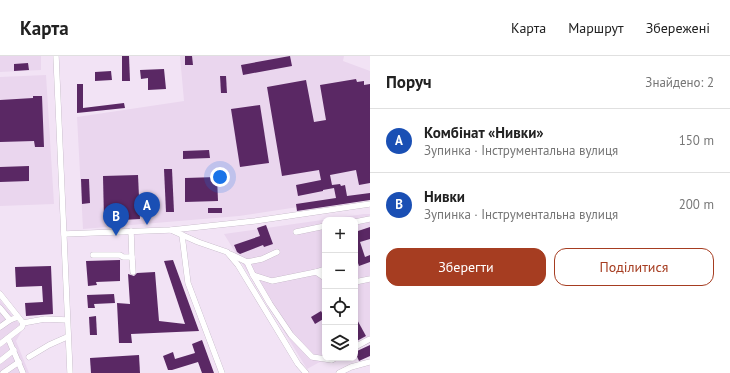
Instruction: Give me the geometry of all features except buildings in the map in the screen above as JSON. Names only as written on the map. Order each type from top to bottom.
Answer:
[{"type":"street","points":[[56,56],[67,337],[70,373]]},
{"type":"street","points":[[64,234],[171,230],[254,221],[370,204]]},
{"type":"street","points":[[358,221],[370,219]]},
{"type":"street","points":[[296,232],[322,227]]},
{"type":"street","points":[[171,230],[227,252],[247,262],[262,259],[277,252]]},
{"type":"street","points":[[131,231],[133,272]]},
{"type":"street","points":[[182,235],[188,283],[222,373]]},
{"type":"street","points":[[227,252],[238,265],[298,364],[306,373]]},
{"type":"street","points":[[93,256],[120,255],[123,257],[132,257]]},
{"type":"street","points":[[247,262],[270,304],[291,335],[312,357],[322,358]]},
{"type":"street","points":[[253,275],[272,281],[322,270]]},
{"type":"street","points":[[316,272],[322,276]]},
{"type":"street","points":[[358,281],[370,279]]},
{"type":"street","points":[[0,294],[23,323]]},
{"type":"street","points":[[1,310],[10,320]]},
{"type":"street","points":[[0,328],[10,320],[18,317]]},
{"type":"street","points":[[23,323],[45,319],[67,320]]},
{"type":"street","points":[[0,344],[22,327],[23,323]]},
{"type":"street","points":[[29,357],[49,345],[67,337]]},
{"type":"street","points":[[8,338],[23,373]]},
{"type":"street","points":[[358,345],[370,339]]},
{"type":"street","points":[[0,361],[14,350]]},
{"type":"street","points":[[3,373],[18,362]]},
{"type":"street","points":[[339,373],[351,367],[370,362]]},
{"type":"shaded area","points":[[0,56],[41,56],[41,70],[0,72]]},
{"type":"shaded area","points":[[180,56],[344,56],[343,61],[370,71],[370,196],[239,216],[83,229],[77,117],[184,101]]},
{"type":"shaded area","points":[[46,75],[54,204],[0,206],[0,77]]},
{"type":"shaded area","points":[[370,214],[370,336],[358,342],[358,217],[343,217]]},
{"type":"shaded area","points":[[322,220],[322,361],[307,369],[224,234]]},
{"type":"shaded area","points":[[0,300],[23,329],[16,341],[29,373],[0,373]]},
{"type":"place","name":"Комбінат «Нивки»","points":[[147,225]]},
{"type":"place","name":"Нивки","points":[[116,236]]}]
